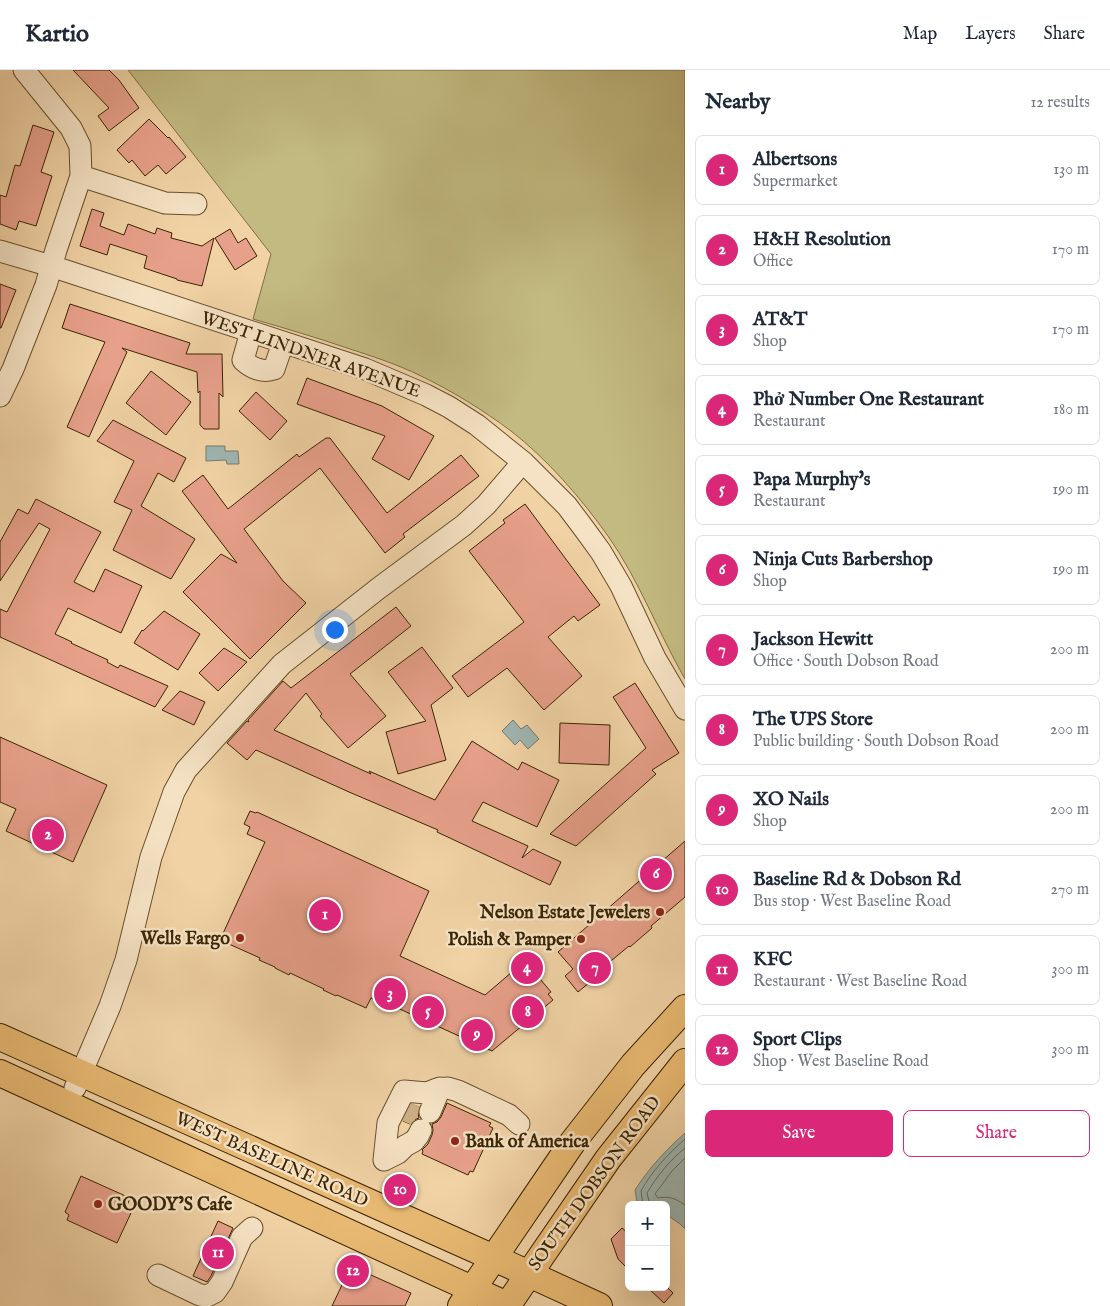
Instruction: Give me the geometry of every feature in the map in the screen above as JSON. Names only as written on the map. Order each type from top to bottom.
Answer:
[{"type":"main road","points":[[466,1297],[572,1144],[633,1065],[685,1008]]},
{"type":"main road","name":"WEST BASELINE ROAD","points":[[0,1037],[78,1081],[494,1258],[599,1306]]},
{"type":"main road","name":"SOUTH DOBSON ROAD","points":[[508,1306],[608,1159],[685,1062]]},
{"type":"main road","name":"WEST BASELINE ROAD","points":[[0,1073],[466,1297],[508,1306]]},
{"type":"street","points":[[0,396],[14,369],[46,285],[81,176],[80,146],[71,128],[24,70]]},
{"type":"street","points":[[81,176],[165,203],[196,204]]},
{"type":"street","name":"WEST LINDNER AVENUE","points":[[0,251],[365,369],[426,394],[477,425],[524,462],[567,506],[601,552],[621,586],[655,658],[685,709]]},
{"type":"street","points":[[251,332],[243,360],[249,366],[267,372],[274,369],[283,343]]},
{"type":"street","points":[[78,1081],[110,1006],[122,969],[151,857],[174,792],[186,770],[282,664],[379,588],[464,525],[486,505],[524,462]]},
{"type":"street","points":[[421,1108],[404,1091],[388,1123],[384,1160],[414,1141],[418,1136],[421,1108],[448,1088],[509,1116],[519,1124]]},
{"type":"street","points":[[158,1275],[200,1295],[207,1296],[215,1292],[222,1282],[242,1237],[252,1228]]},
{"type":"shaded area","points":[[128,70],[685,70],[685,679],[639,588],[608,536],[563,480],[538,454],[511,431],[467,401],[412,372],[384,360],[253,319],[271,254]]},
{"type":"water","points":[[206,446],[225,446],[225,451],[238,451],[239,464],[227,464],[226,460],[206,461]]},
{"type":"water","points":[[513,720],[521,729],[527,725],[539,739],[528,749],[520,740],[515,745],[502,731]]},
{"type":"water","points":[[685,1133],[685,1229],[670,1217],[670,1201],[637,1201],[635,1190],[646,1174]]},
{"type":"building","points":[[73,70],[109,70],[119,80],[139,108],[109,131],[98,116],[109,108]]},
{"type":"building","points":[[149,119],[169,137],[186,157],[166,174],[158,165],[145,176],[132,160],[129,163],[117,150]]},
{"type":"building","points":[[33,125],[54,132],[41,172],[52,176],[36,226],[19,221],[16,230],[0,224],[0,195],[6,197],[15,165],[20,166]]},
{"type":"building","points":[[92,209],[104,213],[100,226],[124,235],[128,224],[155,234],[157,228],[172,233],[171,238],[202,246],[214,238],[202,286],[177,280],[144,268],[147,256],[110,244],[107,255],[80,246]]},
{"type":"building","points":[[230,229],[238,243],[246,238],[257,256],[235,270],[215,238]]},
{"type":"building","points":[[0,284],[16,290],[1,328],[0,328]]},
{"type":"building","points":[[70,304],[190,343],[186,354],[222,354],[223,397],[219,393],[219,429],[204,429],[200,425],[200,391],[198,393],[197,372],[122,348],[127,352],[89,437],[67,427],[105,342],[62,328]]},
{"type":"building","points":[[151,371],[191,402],[166,435],[126,403]]},
{"type":"building","points":[[307,378],[382,406],[434,436],[409,480],[372,459],[385,436],[297,404]]},
{"type":"building","points":[[256,392],[287,421],[270,440],[239,411]]},
{"type":"building","points":[[113,420],[186,458],[174,482],[158,473],[141,506],[195,539],[171,579],[113,550],[132,510],[114,502],[134,461],[97,441]]},
{"type":"building","points":[[326,438],[330,438],[387,513],[461,455],[479,476],[403,534],[405,537],[385,553],[320,468],[244,529],[283,581],[306,603],[250,659],[183,592],[221,554],[237,563],[182,491],[203,475],[228,509],[297,454],[299,457]]},
{"type":"building","points":[[36,499],[101,532],[74,582],[94,592],[105,569],[142,586],[121,633],[68,608],[55,634],[108,660],[107,662],[118,668],[120,665],[168,686],[155,707],[0,637],[0,609],[7,612],[50,529],[39,523],[0,581],[0,542],[18,509],[28,514]]},
{"type":"building","points":[[525,504],[600,605],[578,621],[574,616],[548,637],[582,676],[544,710],[507,668],[468,697],[452,676],[524,622],[469,551],[505,523],[503,520]]},
{"type":"building","points":[[396,607],[411,626],[350,674],[386,716],[348,748],[320,716],[322,714],[306,693],[274,730],[371,774],[369,771],[435,800],[472,741],[518,770],[522,762],[559,780],[537,827],[483,802],[472,821],[528,846],[522,858],[533,849],[561,862],[550,885],[437,832],[438,830],[256,750],[247,760],[227,743],[247,721],[249,722],[248,720],[283,681],[291,688]]},
{"type":"building","points":[[164,611],[200,634],[178,670],[134,643],[142,630]]},
{"type":"building","points":[[422,647],[453,688],[431,705],[446,760],[398,774],[386,732],[426,721],[388,672]]},
{"type":"building","points":[[224,648],[247,662],[218,691],[199,673]]},
{"type":"building","points":[[635,683],[679,753],[652,770],[656,774],[576,846],[550,834],[646,748],[613,697]]},
{"type":"building","points":[[180,691],[205,702],[194,725],[162,710]]},
{"type":"building","points":[[560,723],[610,725],[609,765],[559,763]]},
{"type":"building","points":[[0,737],[107,785],[73,862],[6,831],[16,809],[0,802]]},
{"type":"building","points":[[250,811],[257,812],[429,891],[400,956],[485,995],[525,961],[551,992],[548,994],[553,1000],[492,1051],[380,1000],[379,1002],[371,998],[366,1008],[336,996],[290,973],[289,975],[259,960],[260,958],[220,940],[265,842],[247,834],[250,827],[244,824]]},
{"type":"building","points":[[685,841],[685,897],[630,947],[600,970],[602,972],[578,992],[565,976],[573,969],[558,952]]},
{"type":"building","name":"Bank of America","points":[[447,1103],[491,1123],[489,1126],[493,1128],[473,1172],[470,1171],[468,1175],[422,1154],[422,1150],[428,1144],[432,1135],[432,1124],[441,1117]]},
{"type":"building","points":[[411,1104],[419,1107],[419,1118],[410,1124],[403,1121]]},
{"type":"building","name":"GOODY’S Cafe","points":[[81,1176],[130,1198],[125,1210],[131,1213],[117,1243],[67,1220],[69,1215],[65,1212]]},
{"type":"building","points":[[218,1221],[233,1228],[207,1282],[193,1276]]},
{"type":"building","points":[[622,1228],[625,1231],[625,1266],[618,1259],[611,1239]]},
{"type":"building","points":[[351,1266],[411,1293],[405,1306],[332,1306]]},
{"type":"building","points":[[670,1290],[673,1293],[664,1303],[651,1291]]},
{"type":"tunnel","points":[[403,1121],[411,1103]]},
{"type":"place","name":"H&H Resolution","points":[[48,835]]},
{"type":"place","name":"Ninja Cuts Barbershop","points":[[656,874]]},
{"type":"place","name":"Nelson Estate Jewelers","points":[[660,912]]},
{"type":"place","name":"Albertsons","points":[[325,915]]},
{"type":"place","name":"Wells Fargo","points":[[240,938]]},
{"type":"place","name":"Polish & Pamper","points":[[581,939]]},
{"type":"place","name":"Phở Number One Restaurant","points":[[527,968]]},
{"type":"place","name":"Jackson Hewitt","points":[[595,968]]},
{"type":"place","name":"AT&T","points":[[390,994]]},
{"type":"place","name":"Papa Murphy's","points":[[428,1012]]},
{"type":"place","name":"The UPS Store","points":[[528,1012]]},
{"type":"place","name":"XO Nails","points":[[477,1035]]},
{"type":"place","name":"Bank of America","points":[[455,1141]]},
{"type":"place","name":"Baseline Rd & Dobson Rd","points":[[400,1190]]},
{"type":"place","name":"GOODY’S Cafe","points":[[98,1204]]},
{"type":"place","name":"KFC","points":[[218,1253]]},
{"type":"place","name":"Sport Clips","points":[[353,1271]]}]
